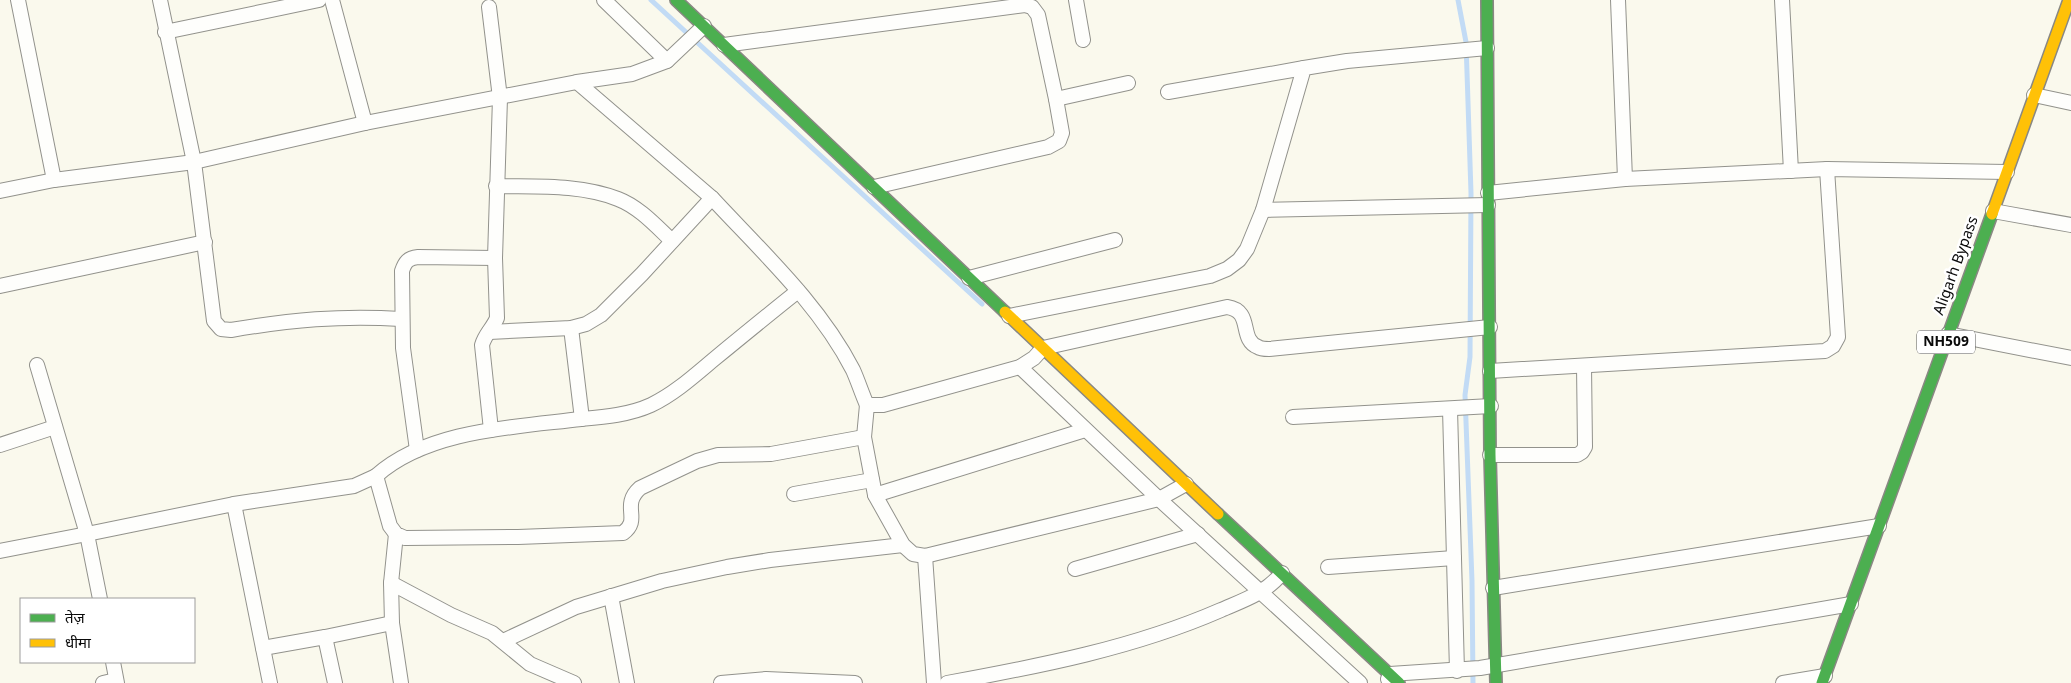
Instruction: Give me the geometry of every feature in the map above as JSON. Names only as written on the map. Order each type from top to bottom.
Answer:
[{"type":"main road","points":[[676,0],[699,30],[724,45],[1009,316],[1030,360],[1186,484],[1272,583],[1391,680]]},
{"type":"main road","points":[[1487,0],[1477,328],[1490,371],[1470,408],[1490,455],[1496,683]]},
{"type":"main road","name":"Aligarh Bypass","points":[[1824,679],[2069,0]]},
{"type":"street","points":[[18,0],[54,180]]},
{"type":"street","points":[[160,0],[165,32],[194,162],[214,321],[221,329],[231,330],[318,318],[360,316],[401,319]]},
{"type":"street","points":[[165,32],[320,0]]},
{"type":"street","points":[[332,0],[365,123]]},
{"type":"street","points":[[604,0],[667,61]]},
{"type":"street","points":[[946,0],[948,14]]},
{"type":"street","points":[[1076,0],[1083,40]]},
{"type":"street","points":[[1618,0],[1625,179]]},
{"type":"street","points":[[1782,0],[1791,171]]},
{"type":"street","points":[[724,45],[1024,4],[1032,7],[1038,15],[1056,98],[1062,133],[1059,141],[1048,147],[874,187]]},
{"type":"street","points":[[489,7],[500,98],[495,258],[497,318],[494,326],[484,337],[482,345],[491,430]]},
{"type":"street","points":[[0,191],[54,180],[194,162],[365,123],[577,82],[632,74],[667,61],[699,30]]},
{"type":"street","points":[[1168,92],[1347,61],[1467,48],[1486,48]]},
{"type":"street","points":[[1009,316],[1210,276],[1227,269],[1240,260],[1248,249],[1263,210],[1304,68]]},
{"type":"street","points":[[577,82],[712,198],[798,291],[827,329],[853,370],[867,405],[864,437],[875,495],[903,545],[913,554],[925,556],[1159,499],[1186,484]]},
{"type":"street","points":[[1056,98],[1128,83]]},
{"type":"street","points":[[2034,95],[2071,103]]},
{"type":"street","points":[[1490,371],[1825,351],[1833,346],[1838,337],[1827,168]]},
{"type":"street","points":[[1263,210],[1480,202],[1625,179],[1827,168],[2007,172]]},
{"type":"street","points":[[496,186],[566,188],[592,191],[619,199],[644,215],[672,241]]},
{"type":"street","points":[[489,332],[571,328],[586,324],[601,314],[642,274],[712,198]]},
{"type":"street","points":[[1993,211],[2071,225]]},
{"type":"street","points":[[969,278],[1115,240]]},
{"type":"street","points":[[0,286],[205,242]]},
{"type":"street","points":[[417,450],[408,399],[401,319],[402,271],[405,262],[411,257],[495,258]]},
{"type":"street","points":[[0,551],[234,504],[354,486],[376,476],[390,463],[431,444],[491,430],[616,416],[651,405],[686,382],[798,291]]},
{"type":"street","points":[[867,405],[883,405],[1030,360],[1227,307],[1236,308],[1243,316],[1248,337],[1256,347],[1269,349],[1477,328]]},
{"type":"street","points":[[571,328],[582,419]]},
{"type":"street","points":[[1948,334],[2071,358]]},
{"type":"street","points":[[1030,360],[1085,430],[1198,534],[1272,583],[1360,683]]},
{"type":"street","points":[[36,366],[87,534],[100,598]]},
{"type":"street","points":[[1490,455],[1577,455],[1582,452],[1585,447],[1584,366]]},
{"type":"street","points":[[1293,417],[1470,408],[1454,558],[1468,670]]},
{"type":"street","points":[[0,445],[55,427]]},
{"type":"street","points":[[875,495],[1085,430]]},
{"type":"street","points":[[376,476],[390,526],[396,534],[405,538],[518,538],[623,533],[630,528],[632,522],[630,502],[633,494],[640,488],[697,461],[718,455],[770,454],[864,437]]},
{"type":"street","points":[[794,494],[872,480]]},
{"type":"street","points":[[234,504],[270,683]]},
{"type":"street","points":[[1493,588],[1879,526]]},
{"type":"street","points":[[396,534],[391,583],[392,623],[401,683]]},
{"type":"street","points":[[1075,569],[1198,534]]},
{"type":"street","points":[[503,642],[576,607],[662,581],[727,567],[903,545]]},
{"type":"street","points":[[925,556],[934,683]]},
{"type":"street","points":[[1328,568],[1454,558]]},
{"type":"street","points":[[391,583],[451,615],[484,629],[530,664],[574,683]]},
{"type":"street","points":[[947,683],[1037,666],[1124,644],[1197,621],[1272,583]]},
{"type":"street","points":[[611,596],[627,683]]},
{"type":"street","points":[[1391,680],[1495,666],[1851,604]]},
{"type":"street","points":[[263,648],[325,638],[392,623]]},
{"type":"street","points":[[325,638],[335,683]]},
{"type":"street","points":[[112,682],[113,663]]},
{"type":"street","points":[[1783,683],[1824,679]]},
{"type":"street","points":[[721,683],[766,681],[855,683]]},
{"type":"waterway","points":[[651,0],[982,304]]},
{"type":"waterway","points":[[1458,0],[1466,42],[1471,193],[1470,357],[1465,395],[1472,581],[1473,683]]},
{"type":"traffic: fast","points":[[676,0],[1005,312]]},
{"type":"traffic: fast","points":[[1487,0],[1490,455],[1496,683]]},
{"type":"traffic: fast","points":[[1822,683],[1992,214]]},
{"type":"traffic: fast","points":[[1218,514],[1399,683]]},
{"type":"traffic: slow","points":[[1992,214],[2069,0]]},
{"type":"traffic: slow","points":[[1005,312],[1218,514]]}]
